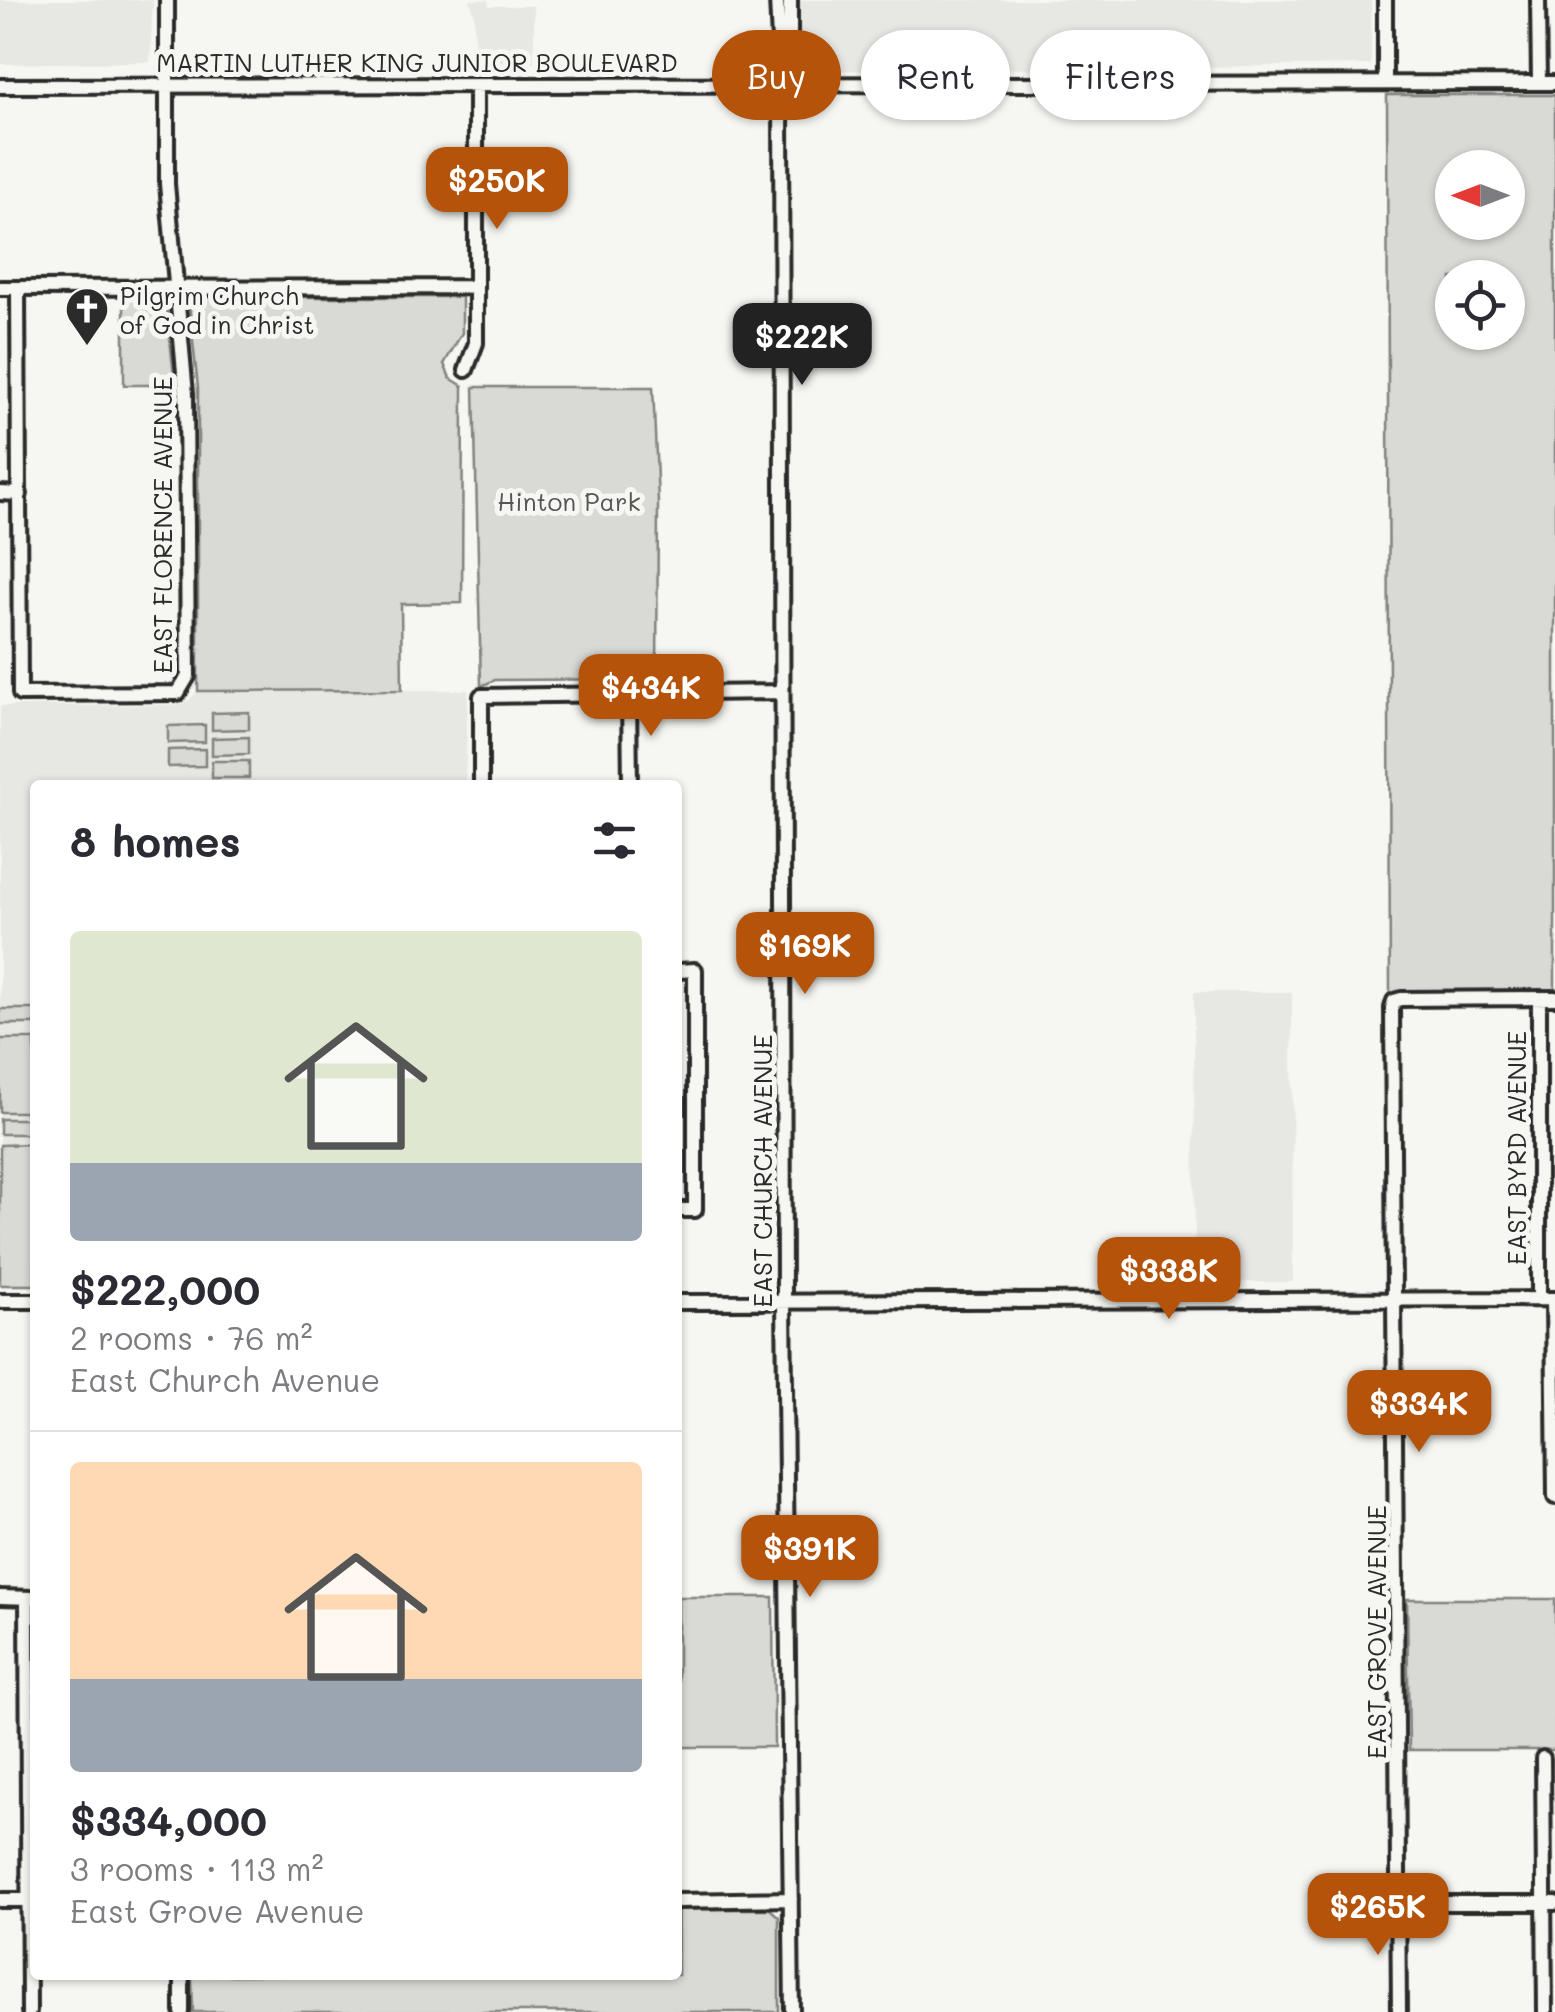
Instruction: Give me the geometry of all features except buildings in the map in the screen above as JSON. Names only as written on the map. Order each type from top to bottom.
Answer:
[{"type":"street","name":"EAST FLORENCE AVENUE","points":[[20,494],[20,694],[169,694],[184,690],[188,676],[186,394],[164,86],[167,0]]},
{"type":"street","name":"EAST CHURCH AVENUE","points":[[776,0],[778,30]]},
{"type":"street","name":"EAST CHURCH AVENUE","points":[[790,0],[790,30]]},
{"type":"street","points":[[1385,0],[1385,83]]},
{"type":"street","points":[[1538,0],[1539,83]]},
{"type":"street","name":"MARTIN LUTHER KING JUNIOR BOULEVARD","points":[[0,86],[712,83]]},
{"type":"street","name":"MARTIN LUTHER KING JUNIOR BOULEVARD","points":[[841,83],[1555,83]]},
{"type":"street","points":[[466,370],[476,343],[476,85]]},
{"type":"street","name":"EAST CHURCH AVENUE","points":[[782,120],[784,1302],[792,2012]]},
{"type":"street","points":[[0,288],[476,287]]},
{"type":"street","points":[[0,494],[20,494],[18,288]]},
{"type":"street","points":[[482,780],[482,696],[781,692]]},
{"type":"street","points":[[630,694],[630,780]]},
{"type":"street","points":[[682,970],[695,970],[696,1090],[695,1210],[682,1210]]},
{"type":"street","points":[[1538,998],[1555,998]]},
{"type":"street","name":"EAST GROVE AVENUE","points":[[1399,2012],[1394,1001],[1538,998]]},
{"type":"street","name":"EAST BYRD AVENUE","points":[[1538,998],[1555,1497]]},
{"type":"street","points":[[682,1090],[696,1090]]},
{"type":"street","points":[[682,1302],[1549,1299]]},
{"type":"street","points":[[0,1302],[30,1302]]},
{"type":"street","points":[[0,1597],[30,1598]]},
{"type":"street","points":[[1542,1758],[1550,1903],[1545,2012]]},
{"type":"street","points":[[682,1901],[791,1899]]},
{"type":"street","points":[[0,1900],[30,1900]]},
{"type":"street","points":[[1399,1903],[1550,1903]]},
{"type":"street","points":[[29,2012],[30,1975]]},
{"type":"street","points":[[182,1980],[182,2012]]},
{"type":"shaded area","points":[[0,0],[153,0],[150,62],[0,64]]},
{"type":"shaded area","points":[[470,0],[488,0],[489,6],[534,6],[534,62],[475,62]]},
{"type":"shaded area","points":[[798,0],[1371,0],[1371,65],[1211,67],[1211,30],[1030,30],[1030,69],[1010,69],[1010,30],[861,30],[861,70],[841,71],[841,30],[798,30]]},
{"type":"shaded area","points":[[468,690],[465,780],[30,780],[30,1285],[0,1285],[0,706],[174,705],[188,701],[198,691]]},
{"type":"shaded area","points":[[1194,992],[1292,992],[1293,1282],[1195,1282]]},
{"type":"green space","points":[[1387,95],[1555,95],[1555,992],[1390,993]]},
{"type":"green space","points":[[124,297],[161,297],[166,302],[175,385],[124,385]]},
{"type":"green space","points":[[194,297],[462,297],[462,333],[444,364],[450,378],[463,386],[462,603],[401,604],[402,690],[198,691],[198,388],[189,304]]},
{"type":"green space","name":"Hinton Park","points":[[474,387],[653,387],[658,502],[657,679],[495,680],[481,686]]},
{"type":"green space","points":[[249,712],[249,729],[212,730],[212,713]]},
{"type":"green space","points":[[205,725],[205,742],[168,743],[168,726]]},
{"type":"green space","points":[[249,737],[249,754],[212,755],[212,738]]},
{"type":"green space","points":[[205,749],[205,766],[168,767],[168,750]]},
{"type":"green space","points":[[212,761],[249,761],[249,778],[212,778]]},
{"type":"green space","points":[[0,1009],[30,1009],[30,1024],[0,1024]]},
{"type":"green space","points":[[0,1039],[30,1039],[30,1112],[0,1112]]},
{"type":"green space","points":[[0,1119],[30,1119],[30,1134],[0,1134]]},
{"type":"green space","points":[[30,1144],[30,1285],[0,1285],[0,1145]]},
{"type":"green space","points":[[682,1597],[773,1597],[774,1747],[682,1747]]},
{"type":"green space","points":[[1407,1599],[1555,1599],[1555,1750],[1409,1750]]},
{"type":"green space","points":[[682,1909],[770,1909],[779,1917],[779,2012],[193,2012],[192,1980],[682,1980]]},
{"type":"place","name":"Pilgrim Church of God in Christ","points":[[87,347]]}]
